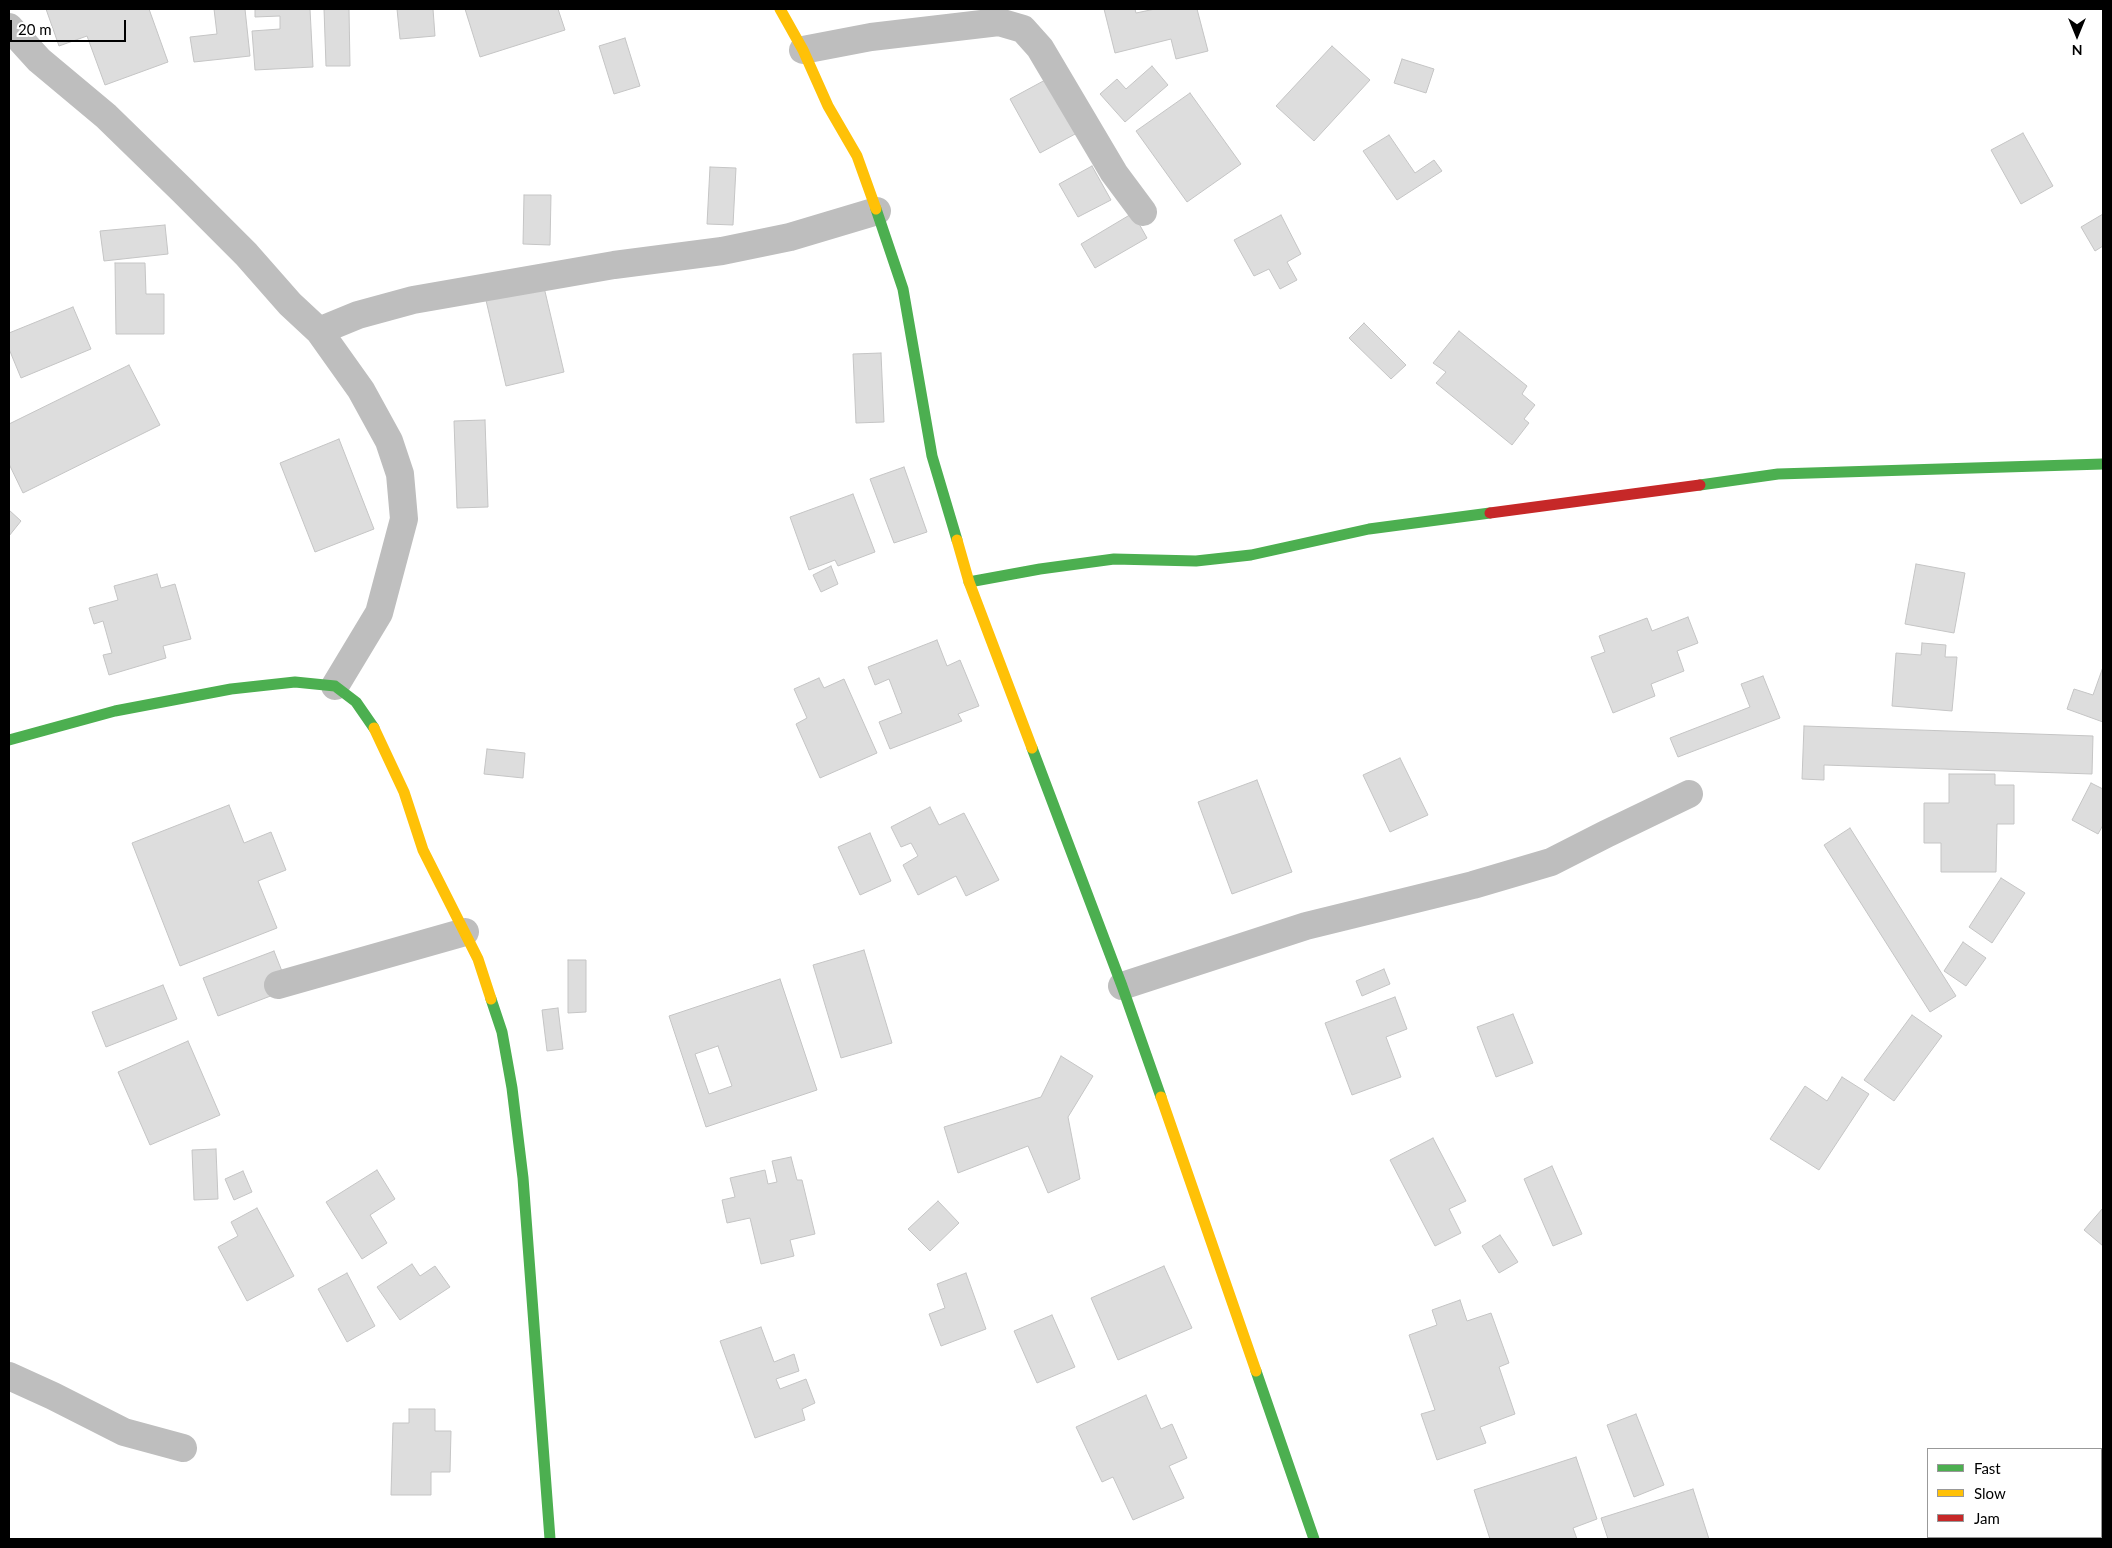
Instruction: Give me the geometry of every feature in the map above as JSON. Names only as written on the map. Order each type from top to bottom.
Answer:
[{"type":"street","points":[[780,9],[804,50],[828,106],[857,156],[877,211],[903,289],[932,456],[969,582],[1122,986],[1314,1539]]},
{"type":"street","points":[[804,50],[871,37],[999,22],[1022,29],[1040,48],[1114,173],[1143,212]]},
{"type":"street","points":[[9,27],[39,60],[106,116],[183,191],[246,254],[290,304],[319,331],[361,390],[389,441],[400,474],[404,519],[379,613],[335,686]]},
{"type":"street","points":[[319,331],[358,315],[413,300],[614,265],[722,251],[790,237],[877,211]]},
{"type":"street","points":[[969,582],[1040,569],[1114,559],[1196,561],[1251,555],[1369,529],[1778,474],[2103,464]]},
{"type":"street","points":[[9,740],[114,711],[231,689],[295,682],[335,686],[356,702],[377,733],[404,792],[423,850],[478,959],[502,1032],[512,1088],[524,1178],[550,1539]]},
{"type":"street","points":[[1122,986],[1306,926],[1473,885],[1551,862],[1690,794]]},
{"type":"street","points":[[278,985],[464,932]]},
{"type":"street","points":[[9,1376],[124,1432],[183,1448]]},
{"type":"building","points":[[46,9],[149,9],[168,62],[105,85],[87,36],[59,46]]},
{"type":"building","points":[[214,9],[245,9],[250,56],[194,62],[190,37],[217,34]]},
{"type":"building","points":[[255,9],[310,9],[313,67],[255,70],[252,31],[280,29],[280,16],[255,17]]},
{"type":"building","points":[[324,9],[349,9],[350,66],[326,66]]},
{"type":"building","points":[[397,9],[433,9],[435,36],[400,39]]},
{"type":"building","points":[[465,9],[558,9],[565,30],[480,57]]},
{"type":"building","points":[[1104,9],[1135,9],[1136,13],[1155,9],[1197,9],[1208,51],[1176,59],[1171,39],[1115,53]]},
{"type":"building","points":[[625,38],[640,86],[614,94],[599,46]]},
{"type":"building","points":[[1332,46],[1370,80],[1314,141],[1276,106]]},
{"type":"building","points":[[1402,59],[1434,69],[1426,93],[1394,83]]},
{"type":"building","points":[[1152,66],[1168,85],[1125,122],[1100,94],[1117,79],[1126,89]]},
{"type":"building","points":[[1047,79],[1077,133],[1040,153],[1010,99]]},
{"type":"building","points":[[1190,93],[1241,164],[1187,202],[1136,131]]},
{"type":"building","points":[[2023,133],[2053,186],[2021,204],[1991,150]]},
{"type":"building","points":[[1389,135],[1415,173],[1434,160],[1442,171],[1397,200],[1363,151]]},
{"type":"building","points":[[1092,166],[1111,200],[1078,217],[1059,184]]},
{"type":"building","points":[[710,167],[736,168],[733,225],[707,224]]},
{"type":"building","points":[[524,195],[551,195],[550,245],[523,244]]},
{"type":"building","points":[[1133,213],[1147,238],[1095,268],[1081,244]]},
{"type":"building","points":[[2103,214],[2103,246],[2095,251],[2081,227]]},
{"type":"building","points":[[1281,215],[1301,254],[1287,262],[1297,280],[1280,289],[1269,269],[1254,276],[1234,240]]},
{"type":"building","points":[[165,225],[168,254],[104,261],[100,231]]},
{"type":"building","points":[[115,263],[145,263],[146,294],[164,294],[164,334],[116,334]]},
{"type":"building","points":[[543,283],[564,372],[506,386],[485,296]]},
{"type":"building","points":[[73,307],[91,349],[21,378],[9,349],[9,333]]},
{"type":"building","points":[[1364,323],[1406,365],[1391,379],[1349,338]]},
{"type":"building","points":[[1459,331],[1527,386],[1522,394],[1535,405],[1524,419],[1529,423],[1512,445],[1436,383],[1446,372],[1433,363]]},
{"type":"building","points":[[881,353],[884,422],[856,423],[853,354]]},
{"type":"building","points":[[129,365],[160,425],[23,493],[9,464],[9,424]]},
{"type":"building","points":[[485,420],[488,507],[457,508],[454,421]]},
{"type":"building","points":[[339,439],[374,529],[315,552],[280,463]]},
{"type":"building","points":[[904,467],[927,532],[894,543],[870,479]]},
{"type":"building","points":[[853,494],[875,552],[838,566],[835,560],[809,570],[790,517]]},
{"type":"building","points":[[9,510],[21,521],[9,536]]},
{"type":"building","points":[[1916,564],[1965,573],[1954,633],[1905,624]]},
{"type":"building","points":[[831,566],[838,584],[821,592],[813,575]]},
{"type":"building","points":[[157,574],[161,588],[175,584],[191,639],[163,646],[166,658],[109,675],[103,655],[112,653],[103,621],[94,624],[89,608],[118,600],[114,586]]},
{"type":"building","points":[[1688,617],[1698,643],[1677,651],[1684,671],[1651,684],[1655,696],[1613,713],[1591,657],[1605,652],[1599,636],[1647,618],[1652,631]]},
{"type":"building","points":[[937,640],[947,666],[960,660],[979,706],[958,714],[962,721],[890,749],[879,722],[902,713],[889,679],[875,685],[868,667]]},
{"type":"building","points":[[1922,643],[1946,645],[1945,657],[1957,657],[1952,711],[1892,706],[1896,653],[1921,655]]},
{"type":"building","points":[[2103,667],[2103,722],[2067,709],[2074,689],[2093,695]]},
{"type":"building","points":[[1763,676],[1780,718],[1678,757],[1670,738],[1750,707],[1741,684]]},
{"type":"building","points":[[819,678],[824,688],[844,679],[877,753],[820,778],[796,724],[807,718],[794,689]]},
{"type":"building","points":[[1804,726],[2093,736],[2092,774],[1824,765],[1824,780],[1802,779]]},
{"type":"building","points":[[487,749],[525,753],[523,778],[484,774]]},
{"type":"building","points":[[1400,758],[1428,815],[1390,832],[1363,775]]},
{"type":"building","points":[[1949,774],[1995,774],[1995,785],[2014,785],[2014,824],[1997,824],[1996,872],[1941,872],[1941,843],[1924,843],[1924,803],[1949,803]]},
{"type":"building","points":[[1257,780],[1292,872],[1232,894],[1198,802]]},
{"type":"building","points":[[2091,783],[2103,789],[2103,825],[2098,834],[2072,820]]},
{"type":"building","points":[[229,805],[244,843],[271,832],[286,870],[258,881],[277,928],[180,966],[132,843]]},
{"type":"building","points":[[930,807],[939,825],[964,813],[999,880],[966,896],[956,876],[918,895],[903,865],[918,856],[911,843],[901,847],[891,827]]},
{"type":"building","points":[[1850,828],[1956,996],[1930,1012],[1824,845]]},
{"type":"building","points":[[870,833],[891,881],[860,895],[838,847]]},
{"type":"building","points":[[2001,878],[2025,893],[1992,943],[1969,927]]},
{"type":"building","points":[[1963,942],[1986,958],[1966,986],[1944,971]]},
{"type":"building","points":[[864,950],[892,1043],[841,1058],[813,965]]},
{"type":"building","points":[[274,951],[289,989],[218,1016],[203,978]]},
{"type":"building","points":[[568,960],[586,960],[586,1012],[568,1013]]},
{"type":"building","points":[[1384,969],[1390,984],[1362,996],[1356,981]]},
{"type":"building","points":[[780,979],[817,1090],[706,1127],[669,1016]],"holes":[[[718,1046],[732,1086],[709,1094],[695,1054]]]},
{"type":"building","points":[[163,985],[177,1019],[106,1047],[92,1012]]},
{"type":"building","points":[[1395,997],[1407,1029],[1386,1037],[1401,1077],[1352,1095],[1325,1023]]},
{"type":"building","points":[[558,1008],[563,1049],[547,1051],[542,1010]]},
{"type":"building","points":[[1513,1014],[1533,1063],[1496,1077],[1477,1027]]},
{"type":"building","points":[[1912,1015],[1942,1036],[1894,1101],[1864,1080]]},
{"type":"building","points":[[188,1041],[220,1115],[150,1145],[118,1072]]},
{"type":"building","points":[[1061,1056],[1093,1076],[1068,1117],[1080,1179],[1048,1193],[1028,1146],[958,1173],[944,1127],[1041,1097]]},
{"type":"building","points":[[1842,1077],[1869,1094],[1819,1170],[1770,1139],[1805,1086],[1827,1101]]},
{"type":"building","points":[[1433,1138],[1466,1201],[1449,1209],[1461,1233],[1435,1246],[1390,1160]]},
{"type":"building","points":[[216,1149],[218,1199],[194,1200],[192,1150]]},
{"type":"building","points":[[791,1157],[797,1180],[802,1180],[815,1234],[790,1240],[794,1256],[761,1264],[750,1218],[727,1223],[722,1200],[735,1197],[730,1178],[765,1170],[768,1184],[777,1182],[772,1161]]},
{"type":"building","points":[[1552,1166],[1582,1234],[1553,1246],[1524,1179]]},
{"type":"building","points":[[377,1170],[395,1199],[370,1215],[387,1243],[362,1259],[326,1202]]},
{"type":"building","points":[[243,1171],[252,1192],[234,1200],[225,1179]]},
{"type":"building","points":[[938,1201],[959,1223],[930,1251],[908,1229]]},
{"type":"building","points":[[257,1208],[294,1276],[247,1301],[218,1247],[238,1236],[231,1222]]},
{"type":"building","points":[[2103,1208],[2103,1246],[2084,1230]]},
{"type":"building","points":[[1500,1235],[1518,1262],[1499,1273],[1482,1246]]},
{"type":"building","points":[[412,1264],[420,1276],[435,1266],[450,1287],[400,1320],[377,1287]]},
{"type":"building","points":[[1164,1266],[1192,1328],[1118,1360],[1091,1298]]},
{"type":"building","points":[[347,1273],[375,1326],[347,1342],[318,1289]]},
{"type":"building","points":[[966,1273],[986,1329],[941,1346],[929,1314],[945,1308],[937,1284]]},
{"type":"building","points":[[1460,1300],[1467,1321],[1491,1313],[1509,1363],[1499,1367],[1515,1414],[1480,1427],[1486,1443],[1437,1460],[1421,1414],[1435,1410],[1409,1335],[1437,1325],[1432,1310]]},
{"type":"building","points":[[1052,1315],[1075,1367],[1037,1383],[1014,1331]]},
{"type":"building","points":[[761,1327],[774,1362],[794,1354],[799,1371],[776,1379],[780,1389],[806,1379],[815,1403],[802,1409],[805,1420],[755,1438],[720,1341]]},
{"type":"building","points":[[1146,1395],[1161,1429],[1172,1424],[1187,1458],[1169,1466],[1184,1498],[1133,1520],[1113,1477],[1102,1482],[1076,1427]]},
{"type":"building","points":[[409,1409],[435,1409],[435,1431],[451,1431],[450,1472],[431,1472],[431,1495],[391,1495],[393,1423],[409,1423]]},
{"type":"building","points":[[1636,1414],[1664,1485],[1634,1497],[1607,1425]]},
{"type":"building","points":[[1576,1457],[1597,1519],[1573,1528],[1577,1539],[1490,1539],[1474,1490]]},
{"type":"building","points":[[1693,1489],[1709,1539],[1608,1539],[1601,1518]]},
{"type":"traffic: fast","points":[[876,209],[903,289],[932,456],[957,540]]},
{"type":"traffic: fast","points":[[1700,485],[1778,474],[2103,464]]},
{"type":"traffic: fast","points":[[969,582],[1040,569],[1114,559],[1196,561],[1251,555],[1369,529],[1490,513]]},
{"type":"traffic: fast","points":[[9,740],[115,711],[231,689],[295,682],[335,686],[356,702],[374,728]]},
{"type":"traffic: fast","points":[[1032,748],[1122,986],[1161,1097]]},
{"type":"traffic: fast","points":[[491,999],[502,1032],[512,1088],[523,1178],[550,1539]]},
{"type":"traffic: fast","points":[[1256,1371],[1314,1539]]},
{"type":"traffic: slow","points":[[780,9],[803,50],[828,106],[857,156],[876,209]]},
{"type":"traffic: slow","points":[[957,540],[969,582],[1032,748]]},
{"type":"traffic: slow","points":[[374,728],[404,792],[423,850],[478,959],[491,999]]},
{"type":"traffic: slow","points":[[1161,1097],[1256,1371]]},
{"type":"traffic: jam","points":[[1490,513],[1700,485]]}]
